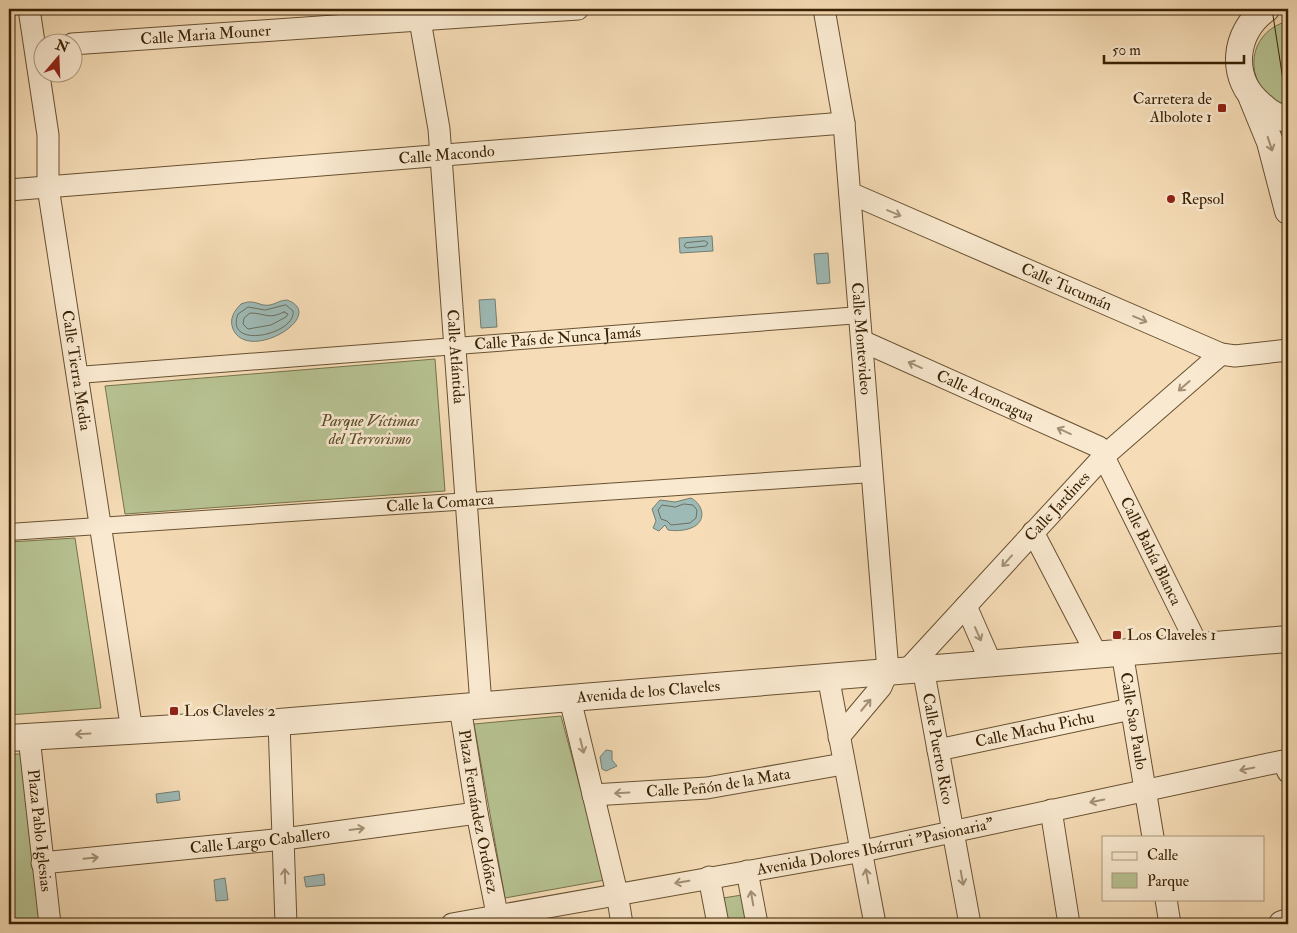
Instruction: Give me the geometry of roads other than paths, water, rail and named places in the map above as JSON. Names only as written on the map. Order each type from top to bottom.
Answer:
[{"type":"street","name":"Calle Tierra Media","points":[[29,9],[35,32]]},
{"type":"street","name":"Calle Maria Mouner","points":[[82,43],[419,14],[578,9]]},
{"type":"street","name":"Calle Montevideo","points":[[824,9],[844,123],[872,474],[906,670]]},
{"type":"street","points":[[1266,9],[1246,19],[1240,49],[1239,70],[1270,142],[1288,211]]},
{"type":"street","name":"Calle Atlántida","points":[[419,14],[439,129],[466,502],[471,706]]},
{"type":"street","name":"Calle Tierra Media","points":[[43,82],[48,135],[48,186],[132,731]]},
{"type":"street","points":[[1252,98],[1268,112],[1288,119]]},
{"type":"street","name":"Calle Macondo","points":[[9,190],[844,123]]},
{"type":"street","name":"Calle Tucumán","points":[[850,194],[1221,354],[1235,356],[1288,350]]},
{"type":"street","name":"Calle País de Nunca Jamás","points":[[78,375],[860,315]]},
{"type":"street","name":"Calle Aconcagua","points":[[862,341],[1099,447],[1104,456]]},
{"type":"street","name":"Calle Jardines","points":[[839,737],[881,687],[906,670],[1104,456],[1221,354]]},
{"type":"street","name":"Calle Bahía Blanca","points":[[1104,456],[1198,646]]},
{"type":"street","name":"Calle la Comarca","points":[[9,532],[872,474]]},
{"type":"street","points":[[1033,532],[1096,653]]},
{"type":"street","points":[[966,606],[991,662]]},
{"type":"street","name":"Avenida de los Claveles","points":[[19,738],[279,722],[570,699],[1096,653],[1288,639]]},
{"type":"street","name":"Calle Sao Paulo","points":[[1122,652],[1153,836]]},
{"type":"street","name":"Calle Puerto Rico","points":[[906,670],[938,750],[970,924]]},
{"type":"street","points":[[828,676],[843,764],[863,851],[875,924]]},
{"type":"street","points":[[570,699],[617,893],[622,924]]},
{"type":"street","name":"Plaza Fernández Ordóñez","points":[[471,706],[477,814],[498,920]]},
{"type":"street","name":"Calle Machu Pichu","points":[[938,750],[1131,709]]},
{"type":"street","points":[[279,722],[286,924]]},
{"type":"street","name":"Plaza Pablo Iglesias","points":[[19,738],[42,863],[50,924]]},
{"type":"street","name":"Avenida Dolores Ibárruri \"Pasionaria\"","points":[[452,924],[498,920],[617,893],[863,851],[1283,761],[1288,772]]},
{"type":"street","name":"Calle Peñón de la Mata","points":[[593,795],[707,788],[843,764]]},
{"type":"street","points":[[1051,810],[1069,924]]},
{"type":"street","name":"Calle Largo Caballero","points":[[42,863],[284,839],[477,814]]},
{"type":"street","points":[[748,871],[757,924]]},
{"type":"street","points":[[710,877],[718,924]]},
{"type":"street","points":[[1166,900],[1170,924]]},
{"type":"street","points":[[1282,924],[1288,922]]},
{"type":"water","points":[[712,236],[713,251],[680,253],[679,238]]},
{"type":"water","points":[[828,253],[830,283],[817,284],[814,254]]},
{"type":"water","points":[[495,299],[497,327],[481,328],[479,300]]},
{"type":"water","points":[[287,300],[297,307],[298,316],[292,325],[281,333],[268,339],[254,341],[241,338],[233,329],[233,315],[241,304],[253,302],[270,305]]},
{"type":"water","points":[[691,498],[701,509],[700,522],[688,529],[668,530],[665,525],[659,531],[653,528],[656,521],[652,509],[660,500],[675,502]]},
{"type":"water","points":[[606,750],[612,751],[612,760],[617,766],[606,771],[602,769],[600,757]]},
{"type":"water","points":[[179,791],[180,800],[157,803],[156,794]]},
{"type":"water","points":[[324,874],[325,885],[306,887],[304,877]]},
{"type":"water","points":[[225,878],[228,900],[216,901],[214,880]]},
{"type":"tram line","points":[[1272,9],[1288,112]]},
{"type":"tram line","points":[[1282,9],[1288,50]]},
{"type":"place","name":"Carretera de Albolote 1","points":[[1222,108]]},
{"type":"place","name":"Repsol","points":[[1171,199]]},
{"type":"place","name":"Los Claveles 1","points":[[1117,635]]},
{"type":"place","name":"Los Claveles 2","points":[[174,711]]},
{"type":"park label","name":"Parque Víctimas del Terrorismo","points":[[370,430]]}]
